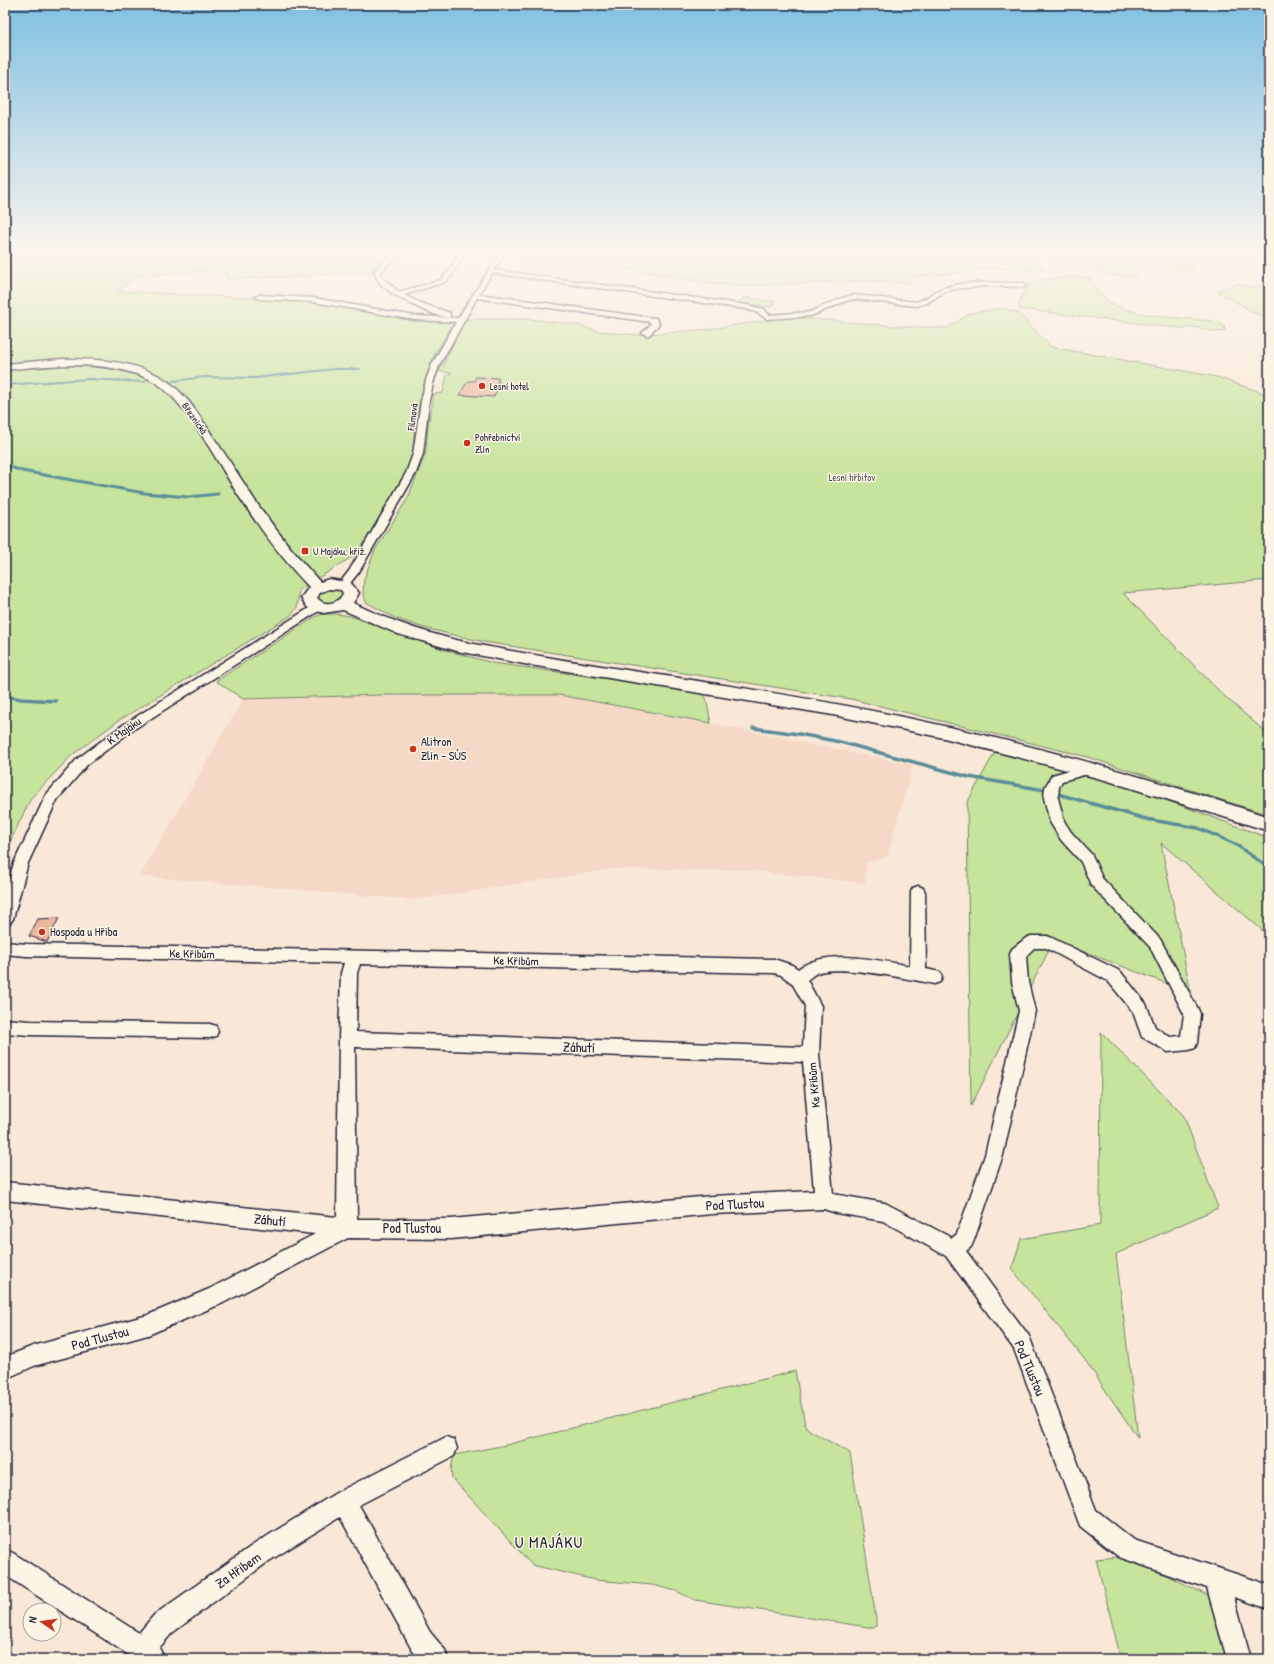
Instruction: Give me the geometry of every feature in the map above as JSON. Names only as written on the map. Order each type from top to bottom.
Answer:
[{"type":"main road","name":"Březnická","points":[[5,367],[59,363],[111,365],[146,374],[168,386],[188,407],[268,528],[294,562],[318,588]]},
{"type":"main road","points":[[329,584],[343,585],[350,589],[351,592],[348,600],[343,604],[333,607],[318,607],[312,604],[309,598],[312,592],[318,588],[329,584]]},
{"type":"main road","points":[[343,604],[373,619],[400,629],[454,645],[511,656],[832,709],[910,724],[1090,768],[1269,824]]},
{"type":"street","name":"Filmová","points":[[343,585],[354,572],[411,473],[418,454],[430,380],[440,356],[456,329]]},
{"type":"street","points":[[646,333],[650,329]]},
{"type":"street","name":"K Majáku","points":[[5,920],[21,863],[51,798],[82,762],[127,728],[318,607]]},
{"type":"street","points":[[953,1249],[964,1240],[994,1155],[1027,1011],[1020,982],[1018,954],[1031,942],[1046,942],[1052,944],[1114,976],[1140,1009],[1148,1032],[1168,1045],[1189,1043],[1192,1014],[1155,943],[1096,881],[1087,859],[1066,836],[1057,822],[1051,798],[1052,787],[1057,778],[1090,768]]},
{"type":"street","points":[[918,892],[918,974]]},
{"type":"street","name":"Ke Křibům","points":[[5,948],[26,950],[354,958],[774,966],[786,970],[798,978],[813,1006],[811,1055],[824,1200]]},
{"type":"street","points":[[348,1228],[347,1039],[349,973],[354,958]]},
{"type":"street","points":[[798,978],[815,967],[826,965],[851,966],[934,977]]},
{"type":"street","points":[[5,1026],[210,1031]]},
{"type":"street","name":"Záhutí","points":[[347,1039],[811,1055]]},
{"type":"street","name":"Záhutí","points":[[5,1191],[348,1228]]},
{"type":"street","name":"Pod Tlustou","points":[[5,1368],[33,1356],[148,1325],[216,1296],[348,1228],[451,1229],[712,1205],[824,1200],[836,1204],[885,1212],[953,1249],[1022,1343],[1088,1518],[1127,1549],[1269,1597]]},
{"type":"street","name":"Za Hřibem","points":[[148,1654],[163,1624],[261,1553],[344,1501],[446,1448]]},
{"type":"street","points":[[344,1501],[421,1641],[436,1659]]},
{"type":"street","points":[[5,1561],[148,1654]]},
{"type":"street","points":[[1217,1579],[1239,1659]]},
{"type":"shaded area","points":[[381,695],[559,695],[711,723],[913,765],[887,857],[867,863],[865,883],[744,870],[614,869],[415,900],[140,876],[243,699]]},
{"type":"green space","points":[[5,329],[450,329],[435,353],[423,388],[415,420],[413,453],[404,477],[357,554],[299,590],[297,608],[290,616],[118,721],[72,755],[31,798],[5,852]]},
{"type":"green space","name":"Lesní hřbitov","points":[[460,329],[590,329],[598,331],[637,335],[710,329],[1033,329],[1051,347],[1217,377],[1269,395],[1269,580],[1123,593],[1223,695],[1269,735],[1269,815],[1084,756],[851,699],[484,642],[424,628],[395,618],[366,602],[363,594],[364,579],[375,550],[408,498],[426,452],[428,425],[434,396],[433,394],[443,393],[447,375],[452,373],[438,371],[443,366]]},
{"type":"green space","points":[[1202,329],[1225,329],[1225,331],[1215,332]]},
{"type":"green space","points":[[330,588],[343,591],[344,596],[333,604],[320,603],[316,597],[318,593]]},
{"type":"green space","points":[[323,614],[350,616],[442,649],[493,663],[701,692],[706,698],[711,723],[559,695],[381,695],[243,699],[216,681],[315,617]]},
{"type":"green space","points":[[996,750],[1100,776],[1269,838],[1269,936],[1161,843],[1191,993],[1054,940],[971,1106],[967,803]]},
{"type":"green space","points":[[1101,1032],[1184,1116],[1218,1208],[1116,1254],[1138,1438],[1085,1360],[1012,1269],[1021,1239],[1100,1225]]},
{"type":"green space","points":[[795,1371],[805,1425],[809,1430],[850,1453],[876,1618],[876,1626],[874,1628],[695,1600],[676,1591],[652,1585],[595,1580],[532,1565],[452,1478],[451,1469],[454,1455],[506,1445]]},
{"type":"green space","points":[[1127,1556],[1213,1598],[1231,1659],[1121,1659],[1096,1559]]},
{"type":"building","name":"Lesní hotel","points":[[476,377],[499,378],[497,383],[500,383],[494,397],[460,395],[465,385],[469,381],[474,381]]},
{"type":"building","name":"Hospoda u Hřiba","points":[[59,918],[47,942],[29,936],[38,919]]},
{"type":"waterway","points":[[173,381],[205,377],[255,378],[334,369],[360,369]]},
{"type":"waterway","points":[[5,385],[88,379],[145,382]]},
{"type":"waterway","points":[[5,465],[22,471],[144,493],[188,497],[218,494]]},
{"type":"waterway","points":[[5,696],[21,699],[56,701]]},
{"type":"waterway","points":[[753,728],[799,734],[840,742],[969,777],[1045,790]]},
{"type":"waterway","points":[[1058,794],[1146,819],[1198,828],[1235,844],[1269,868],[1267,867]]},
{"type":"place","name":"Lesní hotel","points":[[482,386]]},
{"type":"place","name":"Pohřebnictví Zlín","points":[[467,443]]},
{"type":"place","name":"U Majáku, křiž.","points":[[305,551]]},
{"type":"place","name":"Alitron Zlín - SÚS","points":[[413,749]]},
{"type":"place","name":"Hospoda u Hřiba","points":[[42,932]]},
{"type":"district","name":"U MAJÁKU","points":[[549,1542]]}]
